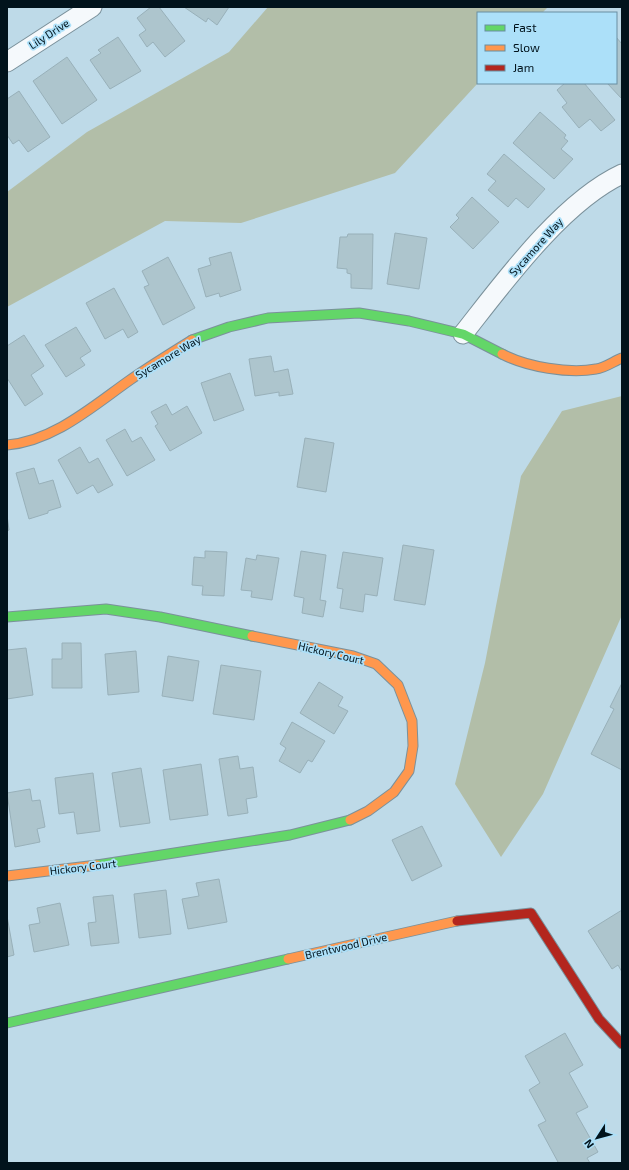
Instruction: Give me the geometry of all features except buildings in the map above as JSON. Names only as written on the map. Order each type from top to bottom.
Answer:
[{"type":"street","name":"Lily Drive","points":[[7,62],[92,7]]},
{"type":"street","name":"Sycamore Way","points":[[463,334],[514,271],[552,228],[580,201],[605,181],[622,174]]},
{"type":"street","name":"Sycamore Way","points":[[7,445],[18,444],[63,427],[143,371],[193,339],[229,327],[268,318],[359,313],[409,321],[463,334],[515,361],[561,370],[597,369],[622,358]]},
{"type":"street","name":"Hickory Court","points":[[7,617],[106,609],[160,617],[353,656],[376,664],[398,685],[412,721],[413,746],[409,771],[394,792],[368,811],[348,821],[290,835],[112,863],[7,876]]},
{"type":"street","name":"Brentwood Drive","points":[[7,1023],[465,919],[530,913],[599,1019],[622,1044]]},
{"type":"green space","points":[[268,7],[548,7],[543,12],[477,12],[477,84],[395,173],[241,223],[165,221],[7,307],[7,192],[87,132],[229,52]]},
{"type":"green space","points":[[622,396],[622,615],[543,794],[501,857],[455,784],[485,663],[521,476],[562,411]]},
{"type":"traffic: fast","points":[[192,340],[229,327],[268,318],[359,313],[409,321],[463,334],[502,354]]},
{"type":"traffic: fast","points":[[7,617],[106,609],[160,617],[252,636]]},
{"type":"traffic: fast","points":[[97,865],[290,835],[350,820]]},
{"type":"traffic: fast","points":[[7,1023],[288,959]]},
{"type":"traffic: slow","points":[[7,445],[41,437],[57,430],[192,340]]},
{"type":"traffic: slow","points":[[502,354],[523,363],[573,371],[599,368],[622,358]]},
{"type":"traffic: slow","points":[[252,636],[353,656],[376,664],[398,685],[412,721],[413,746],[409,771],[394,792],[368,811],[350,820]]},
{"type":"traffic: slow","points":[[7,876],[97,865]]},
{"type":"traffic: slow","points":[[288,959],[457,921]]},
{"type":"traffic: jam","points":[[457,921],[531,913],[599,1019],[622,1044]]}]
